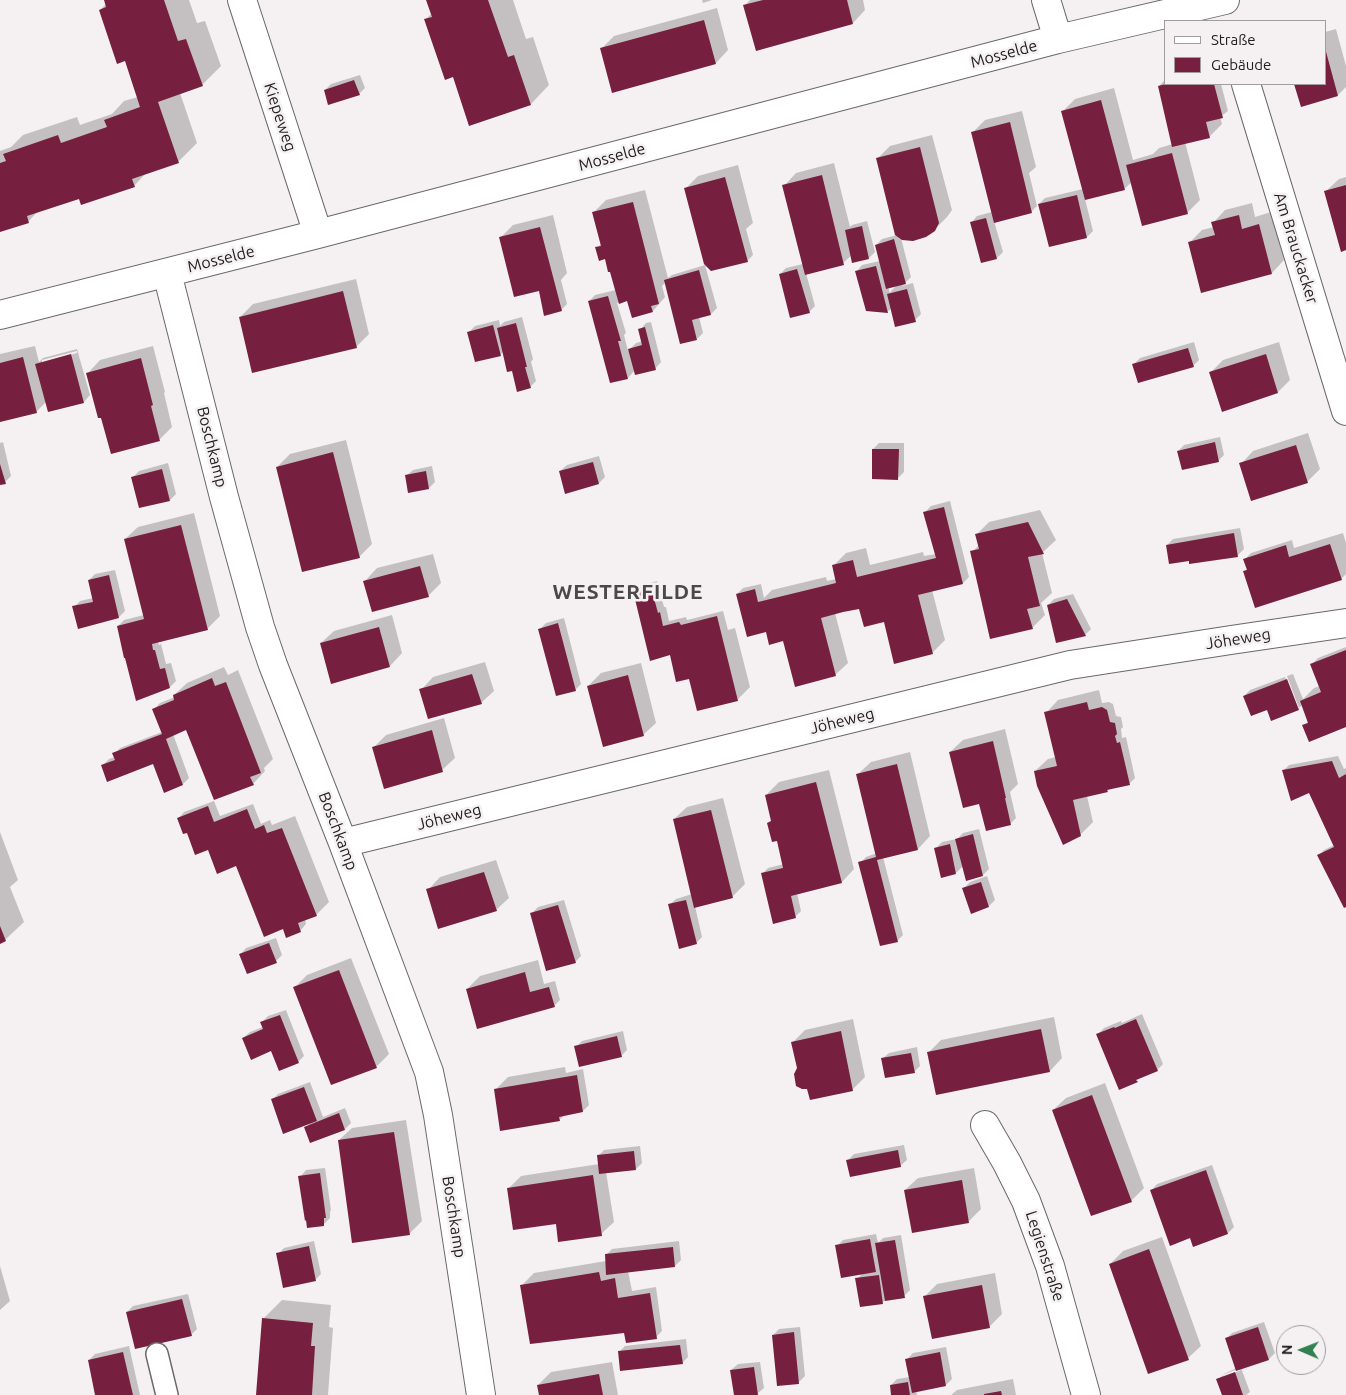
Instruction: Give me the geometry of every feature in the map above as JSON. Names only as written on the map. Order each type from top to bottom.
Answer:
[{"type":"street","name":"Kiepeweg","points":[[242,0],[318,234]]},
{"type":"street","points":[[1046,0],[1058,39]]},
{"type":"street","name":"Mosselde","points":[[0,315],[318,234],[1058,39],[1224,8]]},
{"type":"street","name":"Am Brauckacker","points":[[1246,85],[1346,411]]},
{"type":"street","name":"Boschkamp","points":[[167,273],[224,498],[260,627],[429,1072],[438,1115],[481,1395]]},
{"type":"street","name":"Jöheweg","points":[[343,843],[1070,665],[1346,623]]},
{"type":"street","name":"Legienstraße","points":[[985,1125],[1026,1201],[1050,1266],[1086,1395]]},
{"type":"lane","points":[[157,1354],[167,1395]]},
{"type":"building","points":[[104,0],[164,0],[178,41],[186,39],[203,86],[158,102],[179,163],[132,179],[135,187],[81,205],[79,199],[27,216],[29,223],[0,232],[0,163],[6,161],[3,154],[58,135],[61,143],[107,127],[104,120],[140,107],[125,61],[117,64],[99,10],[106,7]]},
{"type":"building","points":[[426,0],[488,0],[508,57],[514,55],[531,105],[469,126],[453,77],[445,80],[424,19],[432,17]]},
{"type":"building","points":[[763,0],[847,0],[853,24],[756,51],[743,5]]},
{"type":"building","points":[[704,20],[716,64],[612,93],[600,48]]},
{"type":"building","points":[[1326,52],[1338,96],[1301,107],[1294,85],[1326,85]]},
{"type":"building","points":[[354,80],[360,95],[328,105],[324,90]]},
{"type":"building","points":[[1214,85],[1223,118],[1206,122],[1210,138],[1172,147],[1158,86]]},
{"type":"building","points":[[1101,100],[1125,190],[1085,200],[1061,111]]},
{"type":"building","points":[[1010,122],[1032,213],[994,223],[971,132]]},
{"type":"building","points":[[920,147],[939,223],[935,231],[926,237],[913,241],[902,240],[895,235],[876,158]]},
{"type":"building","points":[[1172,153],[1188,214],[1142,226],[1126,165]]},
{"type":"building","points":[[822,175],[844,265],[805,275],[782,185]]},
{"type":"building","points":[[725,177],[748,262],[711,271],[704,264],[684,188]]},
{"type":"building","points":[[1346,185],[1346,250],[1341,252],[1324,191]]},
{"type":"building","points":[[1077,195],[1087,238],[1049,247],[1038,204]]},
{"type":"building","points":[[633,202],[659,304],[651,306],[653,312],[632,318],[627,301],[619,304],[605,259],[599,261],[595,247],[601,246],[592,212]]},
{"type":"building","points":[[1239,215],[1242,229],[1259,224],[1272,274],[1201,293],[1188,242],[1215,235],[1211,222]]},
{"type":"building","points":[[986,218],[997,259],[981,263],[970,222]]},
{"type":"building","points":[[862,226],[869,259],[852,263],[845,230]]},
{"type":"building","points":[[540,227],[562,311],[544,316],[539,291],[514,297],[499,237]]},
{"type":"building","points":[[894,239],[906,284],[886,289],[875,245]]},
{"type":"building","points":[[876,266],[888,313],[866,311],[855,271]]},
{"type":"building","points":[[797,269],[810,313],[790,318],[779,274]]},
{"type":"building","points":[[699,270],[711,315],[692,320],[697,340],[680,344],[664,280]]},
{"type":"building","points":[[907,289],[916,322],[895,327],[887,294]]},
{"type":"building","points":[[343,291],[357,348],[252,373],[239,317]]},
{"type":"building","points":[[608,296],[621,341],[618,341],[628,379],[610,383],[588,301]]},
{"type":"building","points":[[516,323],[531,388],[517,392],[512,371],[507,372],[497,328]]},
{"type":"building","points":[[493,325],[501,356],[475,362],[467,332]]},
{"type":"building","points":[[645,327],[656,370],[635,375],[628,349],[642,345],[638,329]]},
{"type":"building","points":[[1188,348],[1194,367],[1138,383],[1132,364]]},
{"type":"building","points":[[71,354],[84,403],[48,412],[35,364]]},
{"type":"building","points":[[1266,354],[1278,393],[1222,412],[1209,372]]},
{"type":"building","points":[[23,357],[37,413],[0,422],[0,363]]},
{"type":"building","points":[[141,358],[160,441],[111,454],[101,418],[98,418],[86,373]]},
{"type":"building","points":[[1215,442],[1219,462],[1182,470],[1177,451]]},
{"type":"building","points":[[1296,445],[1308,483],[1251,501],[1239,463]]},
{"type":"building","points":[[872,449],[899,449],[898,480],[872,479]]},
{"type":"building","points":[[333,452],[360,558],[302,572],[276,467]]},
{"type":"building","points":[[593,462],[599,484],[565,494],[559,471]]},
{"type":"building","points":[[0,464],[6,484],[0,485]]},
{"type":"building","points":[[162,469],[170,501],[139,508],[131,477]]},
{"type":"building","points":[[426,471],[429,489],[408,493],[405,475]]},
{"type":"building","points":[[944,507],[963,584],[918,595],[933,654],[894,664],[884,622],[864,627],[859,609],[843,612],[821,618],[836,676],[795,687],[783,641],[769,645],[766,632],[747,637],[736,594],[755,589],[758,602],[836,583],[832,565],[853,560],[857,577],[936,558],[923,512]]},
{"type":"building","points":[[1028,522],[1044,554],[1028,557],[1040,606],[1027,609],[1033,629],[990,639],[970,551],[979,549],[975,534]]},
{"type":"building","points":[[181,525],[208,630],[152,644],[160,669],[165,668],[170,688],[136,701],[117,626],[144,619],[124,539]]},
{"type":"building","points":[[1234,533],[1238,557],[1189,564],[1189,561],[1169,564],[1166,545]]},
{"type":"building","points":[[1330,544],[1342,580],[1255,608],[1243,571],[1247,570],[1243,559],[1286,545],[1289,557]]},
{"type":"building","points":[[420,566],[429,597],[372,612],[363,581]]},
{"type":"building","points":[[109,575],[119,618],[78,629],[72,606],[93,602],[88,580]]},
{"type":"building","points":[[651,587],[663,626],[679,622],[681,625],[717,616],[738,701],[697,711],[689,679],[676,682],[670,655],[650,661],[633,591]]},
{"type":"building","points":[[1067,599],[1086,636],[1056,643],[1047,605]]},
{"type":"building","points":[[558,623],[576,691],[556,696],[538,629]]},
{"type":"building","points":[[379,627],[390,667],[331,684],[320,643]]},
{"type":"building","points":[[1346,650],[1346,727],[1309,742],[1302,725],[1308,723],[1300,701],[1321,692],[1310,664]]},
{"type":"building","points":[[472,674],[482,704],[428,719],[419,689]]},
{"type":"building","points":[[628,675],[644,736],[603,747],[587,686]]},
{"type":"building","points":[[212,678],[215,686],[226,682],[261,773],[250,777],[254,785],[214,800],[186,730],[166,739],[183,785],[164,793],[153,764],[107,782],[101,765],[115,760],[112,753],[162,734],[152,709],[174,700],[173,695]]},
{"type":"building","points":[[1287,679],[1299,710],[1271,721],[1267,710],[1251,716],[1243,696]]},
{"type":"building","points":[[1087,702],[1089,710],[1102,707],[1107,710],[1110,722],[1115,723],[1117,734],[1115,736],[1117,743],[1120,742],[1130,785],[1073,800],[1081,836],[1063,845],[1037,786],[1034,771],[1057,766],[1044,712]]},
{"type":"building","points":[[432,730],[443,772],[384,789],[372,747]]},
{"type":"building","points":[[993,741],[1011,825],[986,831],[979,804],[963,808],[949,752]]},
{"type":"building","points":[[1332,761],[1339,778],[1346,774],[1346,907],[1344,908],[1317,855],[1334,847],[1309,793],[1291,801],[1282,770]]},
{"type":"building","points":[[897,764],[918,850],[877,860],[898,942],[880,946],[858,862],[876,857],[856,774]]},
{"type":"building","points":[[816,782],[842,883],[791,896],[796,918],[773,924],[761,873],[783,868],[777,841],[772,842],[767,823],[771,821],[765,795]]},
{"type":"building","points":[[208,806],[214,822],[247,809],[255,829],[264,825],[267,833],[282,828],[317,916],[298,923],[301,932],[286,938],[283,929],[264,937],[236,866],[217,874],[208,850],[195,855],[187,833],[183,834],[177,818]]},
{"type":"building","points":[[711,810],[733,898],[694,908],[673,819]]},
{"type":"building","points":[[973,834],[983,876],[966,881],[955,839]]},
{"type":"building","points":[[950,844],[956,874],[941,878],[934,848]]},
{"type":"building","points":[[484,872],[497,911],[438,929],[426,889]]},
{"type":"building","points":[[981,882],[989,907],[971,914],[962,888]]},
{"type":"building","points":[[686,900],[697,944],[679,949],[668,904]]},
{"type":"building","points":[[558,905],[576,963],[546,971],[530,913]]},
{"type":"building","points":[[0,926],[6,941],[0,944]]},
{"type":"building","points":[[269,943],[277,963],[247,974],[239,954]]},
{"type":"building","points":[[339,970],[377,1068],[331,1085],[293,987]]},
{"type":"building","points":[[525,972],[530,992],[549,987],[555,1007],[477,1029],[466,989]]},
{"type":"building","points":[[280,1015],[299,1063],[279,1071],[271,1051],[251,1060],[242,1038],[263,1029],[260,1022]]},
{"type":"building","points":[[1136,1019],[1158,1071],[1136,1080],[1138,1082],[1119,1090],[1096,1034]]},
{"type":"building","points":[[1041,1029],[1050,1072],[936,1095],[927,1052]]},
{"type":"building","points":[[841,1031],[853,1091],[810,1100],[807,1089],[796,1086],[794,1074],[797,1068],[791,1042]]},
{"type":"building","points":[[617,1036],[622,1057],[579,1067],[574,1046]]},
{"type":"building","points":[[911,1053],[915,1073],[885,1078],[881,1058]]},
{"type":"building","points":[[577,1075],[583,1112],[559,1117],[560,1121],[500,1131],[494,1089]]},
{"type":"building","points":[[304,1087],[317,1121],[283,1134],[271,1099]]},
{"type":"building","points":[[1092,1095],[1132,1202],[1091,1216],[1052,1110]]},
{"type":"building","points":[[339,1113],[345,1130],[310,1143],[304,1127]]},
{"type":"building","points":[[394,1132],[410,1235],[352,1243],[338,1140]]},
{"type":"building","points":[[898,1150],[901,1167],[850,1177],[846,1160]]},
{"type":"building","points":[[634,1151],[636,1170],[599,1174],[597,1155]]},
{"type":"building","points":[[1206,1170],[1228,1234],[1193,1247],[1190,1238],[1170,1246],[1150,1190]]},
{"type":"building","points":[[320,1173],[326,1218],[324,1218],[324,1226],[307,1228],[298,1176]]},
{"type":"building","points":[[593,1175],[602,1236],[558,1242],[556,1224],[513,1230],[507,1188]]},
{"type":"building","points":[[962,1180],[969,1223],[912,1233],[904,1190]]},
{"type":"building","points":[[870,1239],[876,1272],[841,1278],[835,1245]]},
{"type":"building","points":[[895,1240],[905,1298],[885,1301],[875,1243]]},
{"type":"building","points":[[309,1246],[316,1281],[283,1288],[276,1253]]},
{"type":"building","points":[[673,1247],[675,1267],[606,1275],[605,1254]]},
{"type":"building","points":[[1149,1249],[1189,1360],[1148,1374],[1109,1264]]},
{"type":"building","points":[[599,1272],[601,1281],[615,1278],[618,1298],[650,1293],[657,1339],[626,1343],[624,1333],[530,1344],[520,1285]]},
{"type":"building","points":[[879,1275],[883,1304],[860,1307],[855,1278]]},
{"type":"building","points":[[982,1285],[990,1328],[932,1339],[923,1296]]},
{"type":"building","points":[[182,1299],[192,1336],[135,1349],[126,1312]]},
{"type":"building","points":[[262,1318],[313,1323],[311,1346],[315,1346],[312,1395],[256,1395]]},
{"type":"building","points":[[1258,1327],[1269,1360],[1236,1371],[1225,1338]]},
{"type":"building","points":[[794,1332],[799,1384],[777,1386],[772,1335]]},
{"type":"building","points":[[680,1345],[683,1364],[620,1371],[618,1351]]},
{"type":"building","points":[[123,1352],[133,1395],[95,1395],[88,1360]]},
{"type":"building","points":[[940,1352],[946,1386],[912,1393],[905,1359]]},
{"type":"building","points":[[754,1367],[758,1395],[734,1395],[730,1370]]},
{"type":"building","points":[[1235,1372],[1243,1395],[1222,1395],[1216,1379]]},
{"type":"building","points":[[599,1374],[603,1395],[539,1395],[537,1385]]},
{"type":"building","points":[[908,1382],[910,1395],[891,1395],[890,1385]]},
{"type":"building","points":[[1001,1391],[1002,1395],[984,1395],[984,1394]]},
{"type":"district","name":"WESTERFILDE","points":[[628,592]]}]
